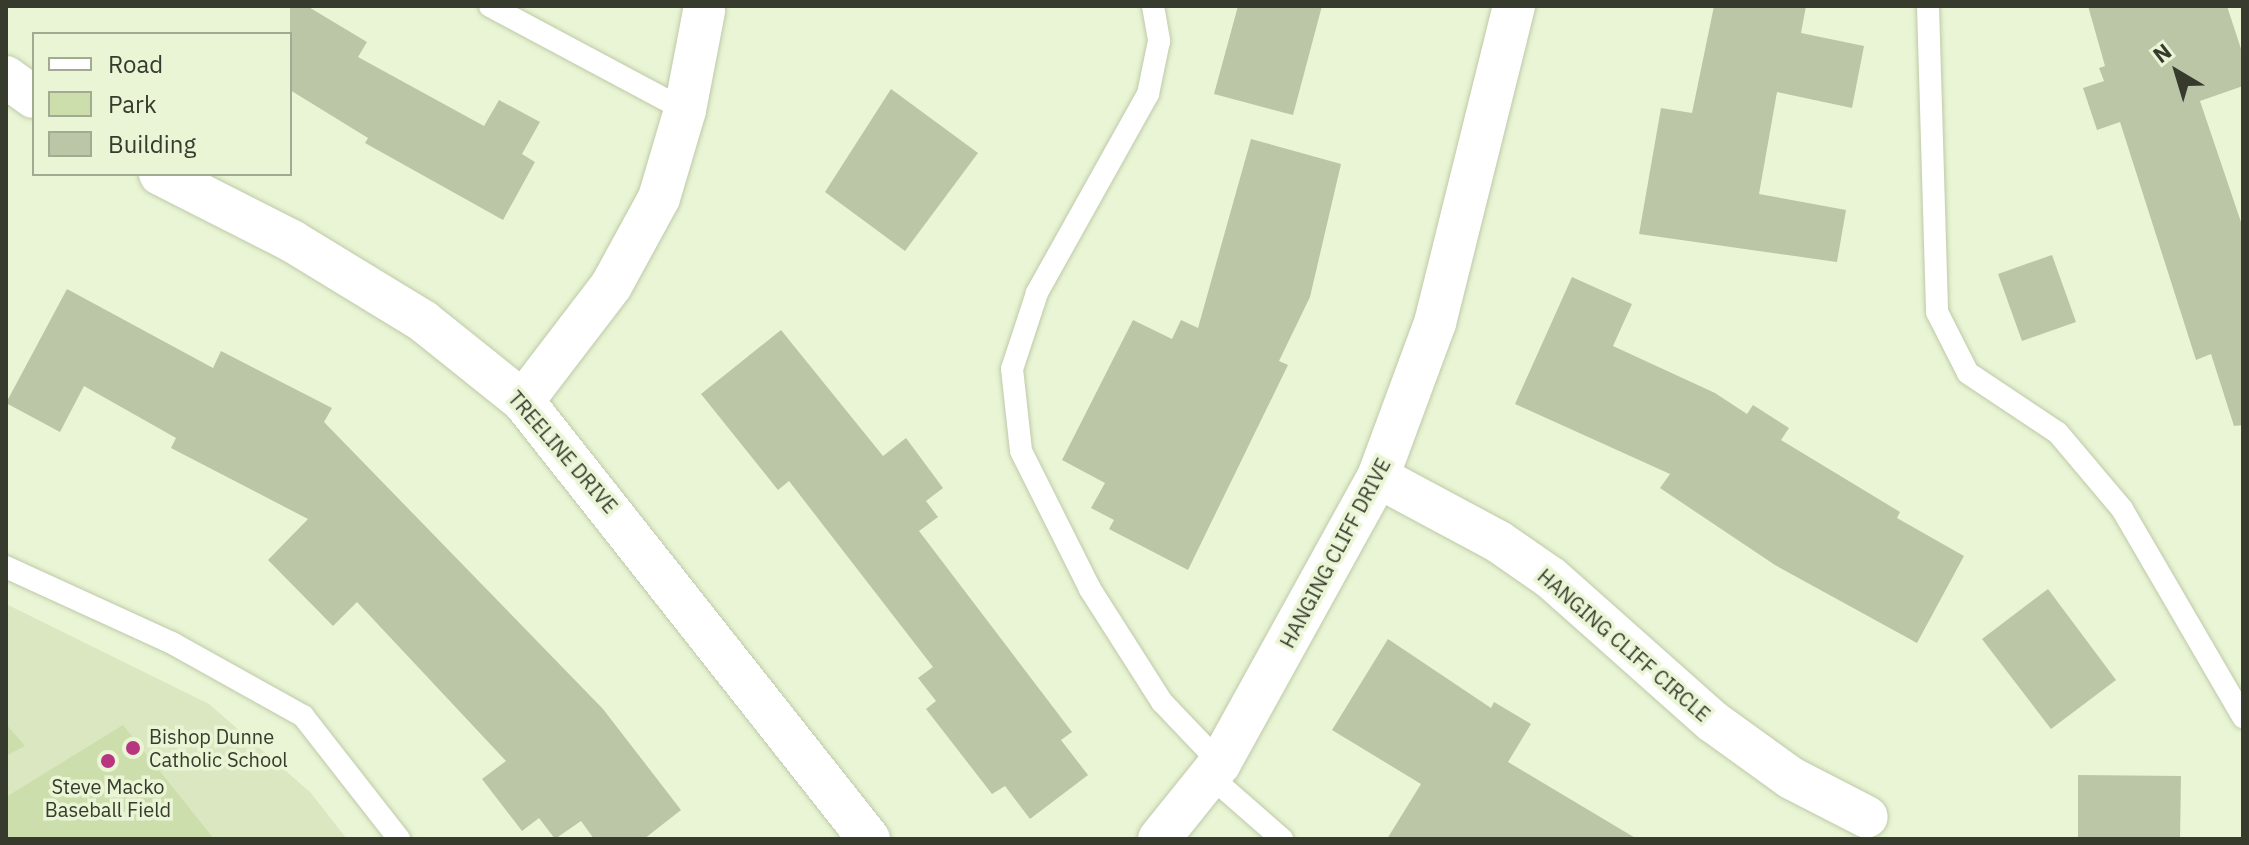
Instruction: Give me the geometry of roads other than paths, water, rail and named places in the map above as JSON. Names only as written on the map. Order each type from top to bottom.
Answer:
[{"type":"street","name":"HANGING CLIFF DRIVE","points":[[1159,839],[1215,770],[1378,477],[1435,323],[1514,6]]},
{"type":"street","points":[[523,401],[611,286],[659,198],[685,110],[704,11]]},
{"type":"street","points":[[6,77],[32,96]]},
{"type":"street","name":"TREELINE DRIVE","points":[[164,176],[292,241],[423,321],[523,401],[869,839]]},
{"type":"street","name":"HANGING CLIFF CIRCLE","points":[[1378,477],[1499,542],[1551,578],[1712,721],[1791,778],[1867,817]]},
{"type":"lane","points":[[490,6],[685,110]]},
{"type":"lane","points":[[1153,6],[1159,41],[1148,94],[1037,293],[1012,369],[1021,451],[1090,589],[1162,702],[1215,770],[1282,839]]},
{"type":"lane","points":[[1928,6],[1937,312],[1968,373],[2058,433],[2122,509],[2243,717]]},
{"type":"lane","points":[[6,567],[172,643],[303,716],[399,839]]},
{"type":"place","name":"Bishop Dunne Catholic School","points":[[133,748]]},
{"type":"place","name":"Steve Macko Baseball Field","points":[[108,761]]}]
